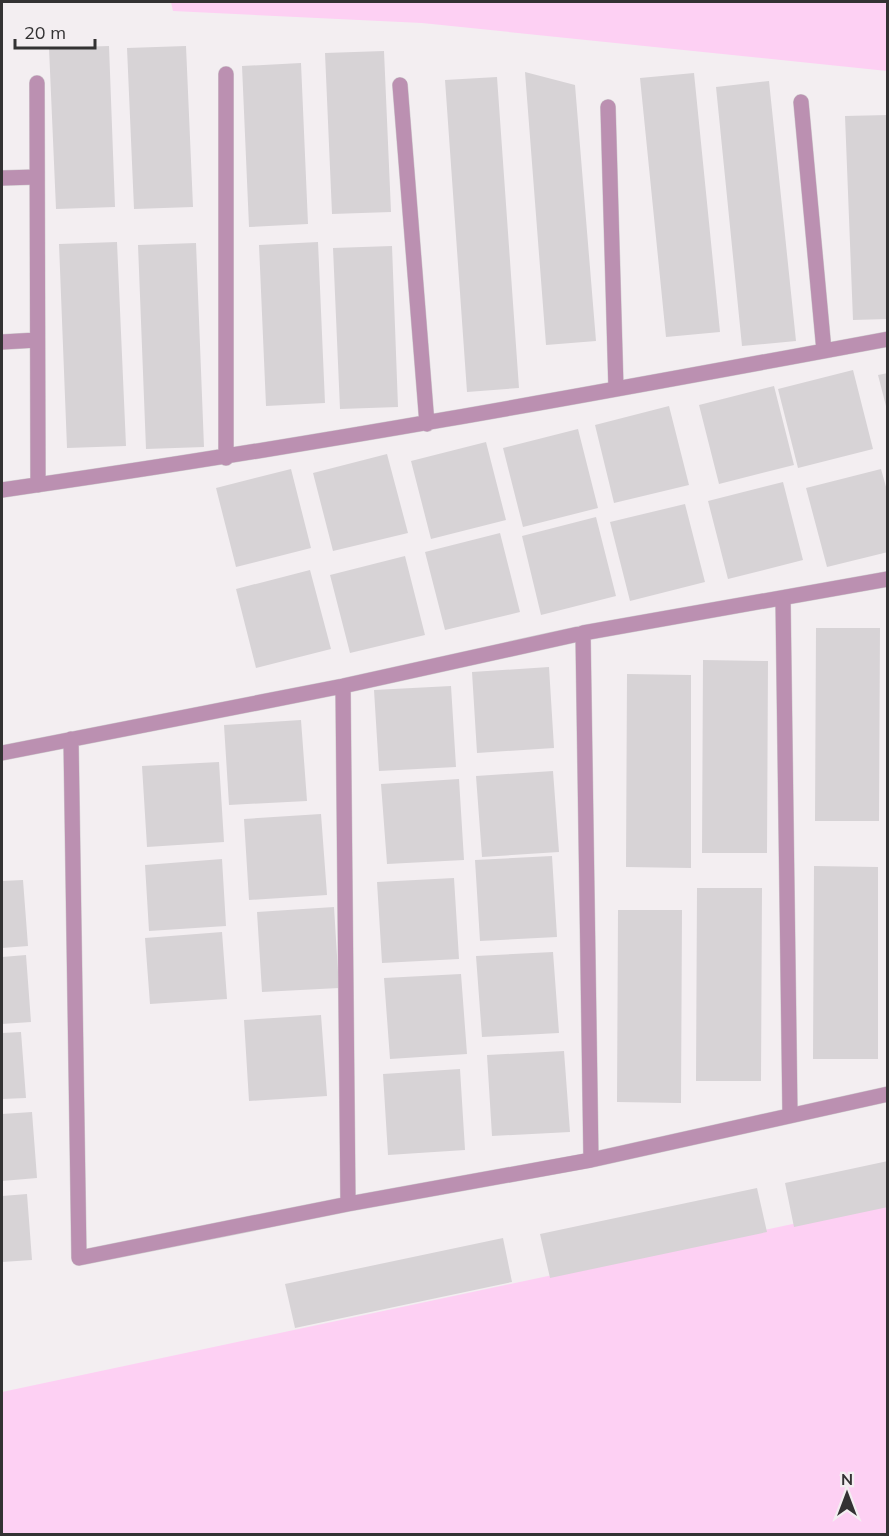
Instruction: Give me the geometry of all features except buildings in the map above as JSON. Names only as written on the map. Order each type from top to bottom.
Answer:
[{"type":"street","points":[[226,74],[226,458]]},
{"type":"street","points":[[37,83],[38,485]]},
{"type":"street","points":[[400,86],[427,424]]},
{"type":"street","points":[[801,102],[824,351]]},
{"type":"street","points":[[608,106],[616,389]]},
{"type":"street","points":[[2,178],[37,177]]},
{"type":"street","points":[[2,490],[226,458],[427,424],[888,339]]},
{"type":"street","points":[[2,342],[37,340]]},
{"type":"street","points":[[2,753],[344,686],[583,633],[888,579]]},
{"type":"street","points":[[783,599],[790,1115]]},
{"type":"street","points":[[583,633],[591,1160]]},
{"type":"street","points":[[344,686],[348,1204]]},
{"type":"street","points":[[71,739],[79,1258],[348,1204],[591,1160],[888,1094]]},
{"type":"shaded area","points":[[171,2],[887,2],[887,71],[422,23],[173,11]]},
{"type":"shaded area","points":[[887,1204],[887,1534],[2,1534],[2,1392]]}]
